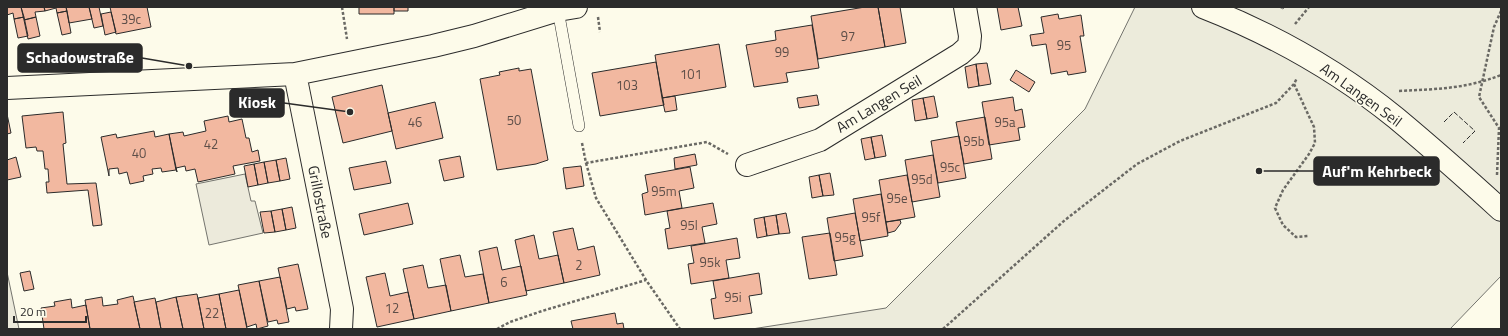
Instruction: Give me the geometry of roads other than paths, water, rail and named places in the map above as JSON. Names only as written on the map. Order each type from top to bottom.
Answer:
[{"type":"street","name":"Am Langen Seil","points":[[747,165],[820,140],[960,54],[969,46],[970,36],[966,7]]},
{"type":"street","name":"Am Langen Seil","points":[[1203,7],[1269,36],[1308,57],[1396,118],[1501,210]]},
{"type":"street","points":[[7,88],[295,74],[350,64],[474,36],[564,8]]},
{"type":"street","name":"Grillostraße","points":[[295,74],[342,309],[341,329]]},
{"type":"lane","points":[[564,8],[580,126]]},
{"type":"place","name":"Schadowstraße","points":[[189,66]]},
{"type":"place","name":"Kiosk","points":[[350,112]]},
{"type":"place","name":"Auf'm Kehrbeck","points":[[1259,171]]}]
